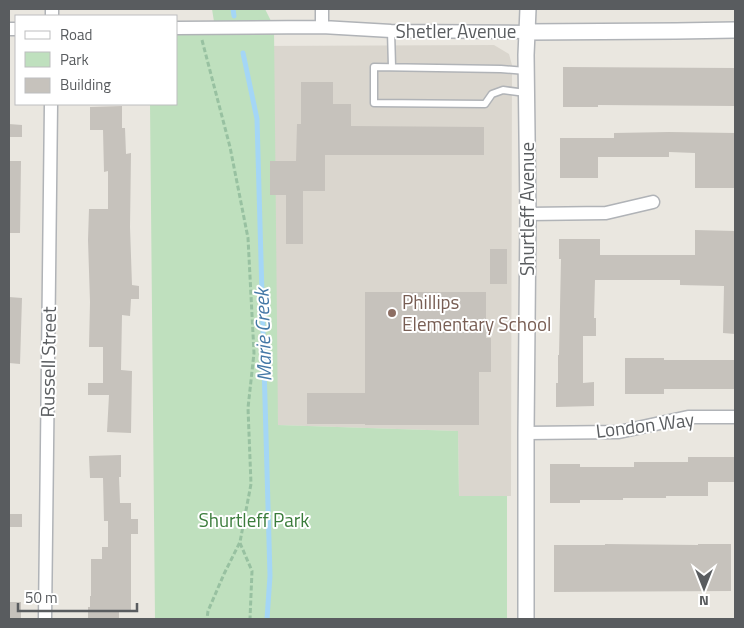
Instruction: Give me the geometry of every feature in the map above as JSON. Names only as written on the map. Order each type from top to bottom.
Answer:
[{"type":"street","points":[[322,9],[322,27]]},
{"type":"street","name":"Shurtleff Avenue","points":[[526,619],[528,214],[526,71],[528,9]]},
{"type":"street","name":"Shetler Avenue","points":[[178,28],[322,27],[391,31],[527,32],[735,30]]},
{"type":"street","name":"Russell Street","points":[[45,619],[51,105]]},
{"type":"street","points":[[528,214],[606,213],[653,202]]},
{"type":"street","name":"London Way","points":[[526,433],[619,432],[688,417],[735,417]]},
{"type":"lane","points":[[391,31],[392,67]]},
{"type":"lane","points":[[526,71],[374,67],[374,103],[485,104],[492,94],[503,90],[527,93]]},
{"type":"path","points":[[199,28],[230,147],[248,238],[254,353],[248,408],[251,484],[240,542],[208,611],[207,619]]},
{"type":"path","points":[[240,542],[252,570],[250,619]]},
{"type":"shaded area","name":"Phillips Elementary School","points":[[494,45],[509,54],[512,65],[511,496],[459,496],[458,431],[278,425],[257,46]]},
{"type":"green space","name":"Shurtleff Park","points":[[212,9],[265,9],[274,27],[278,425],[458,431],[459,496],[507,496],[507,619],[155,619],[150,105],[178,105],[178,28],[215,28]]},
{"type":"building","points":[[563,67],[735,68],[735,106],[598,105],[598,107],[563,107]]},
{"type":"building","points":[[301,82],[333,82],[333,104],[351,104],[351,126],[484,127],[484,155],[325,155],[325,191],[303,191],[303,244],[286,244],[286,195],[270,195],[270,161],[296,161],[297,124],[301,124]]},
{"type":"building","points":[[122,106],[122,128],[125,128],[126,154],[131,153],[130,227],[132,285],[139,286],[139,299],[131,299],[130,316],[122,315],[121,370],[132,371],[131,433],[107,432],[109,395],[88,395],[88,383],[103,383],[103,347],[89,347],[89,209],[108,209],[108,171],[104,172],[103,130],[90,130],[90,107]]},
{"type":"building","points":[[9,124],[22,125],[22,137],[9,137]]},
{"type":"building","points":[[614,133],[735,133],[735,188],[695,188],[695,153],[669,152],[669,157],[598,157],[598,178],[560,178],[560,138],[614,138]]},
{"type":"building","points":[[9,161],[21,161],[20,233],[9,233]]},
{"type":"building","points":[[695,230],[735,231],[735,334],[723,333],[724,286],[680,285],[680,280],[595,280],[594,318],[596,318],[596,336],[583,336],[583,383],[594,382],[594,406],[556,407],[561,259],[559,259],[559,239],[600,239],[600,255],[695,255]]},
{"type":"building","points":[[490,249],[507,249],[507,284],[490,284]]},
{"type":"building","points":[[365,292],[486,292],[486,338],[491,338],[491,372],[479,372],[479,425],[307,424],[307,393],[365,393]]},
{"type":"building","points":[[9,297],[22,298],[20,364],[9,363]]},
{"type":"building","points":[[625,358],[735,360],[735,389],[664,389],[664,394],[625,394]]},
{"type":"building","points":[[121,455],[121,477],[119,477],[120,503],[131,503],[131,519],[138,519],[138,534],[131,534],[131,610],[119,610],[119,619],[88,619],[88,607],[90,607],[91,596],[91,559],[102,559],[102,547],[108,547],[108,521],[104,521],[103,478],[90,478],[89,456]]},
{"type":"building","points":[[688,457],[735,457],[735,482],[708,482],[708,496],[666,496],[666,498],[623,498],[623,500],[580,500],[580,503],[550,503],[550,464],[580,464],[580,467],[634,467],[634,462],[688,462]]},
{"type":"building","points":[[9,514],[22,514],[22,527],[9,527]]},
{"type":"building","points":[[731,544],[731,591],[554,592],[554,545]]},
{"type":"building","points":[[9,602],[21,602],[21,619],[9,619]]},
{"type":"waterway","name":"Marie Creek","points":[[233,9],[234,16]]},
{"type":"waterway","name":"Marie Creek","points":[[243,53],[257,119],[270,576],[267,619]]},
{"type":"place","name":"Phillips Elementary School","points":[[392,313]]}]
